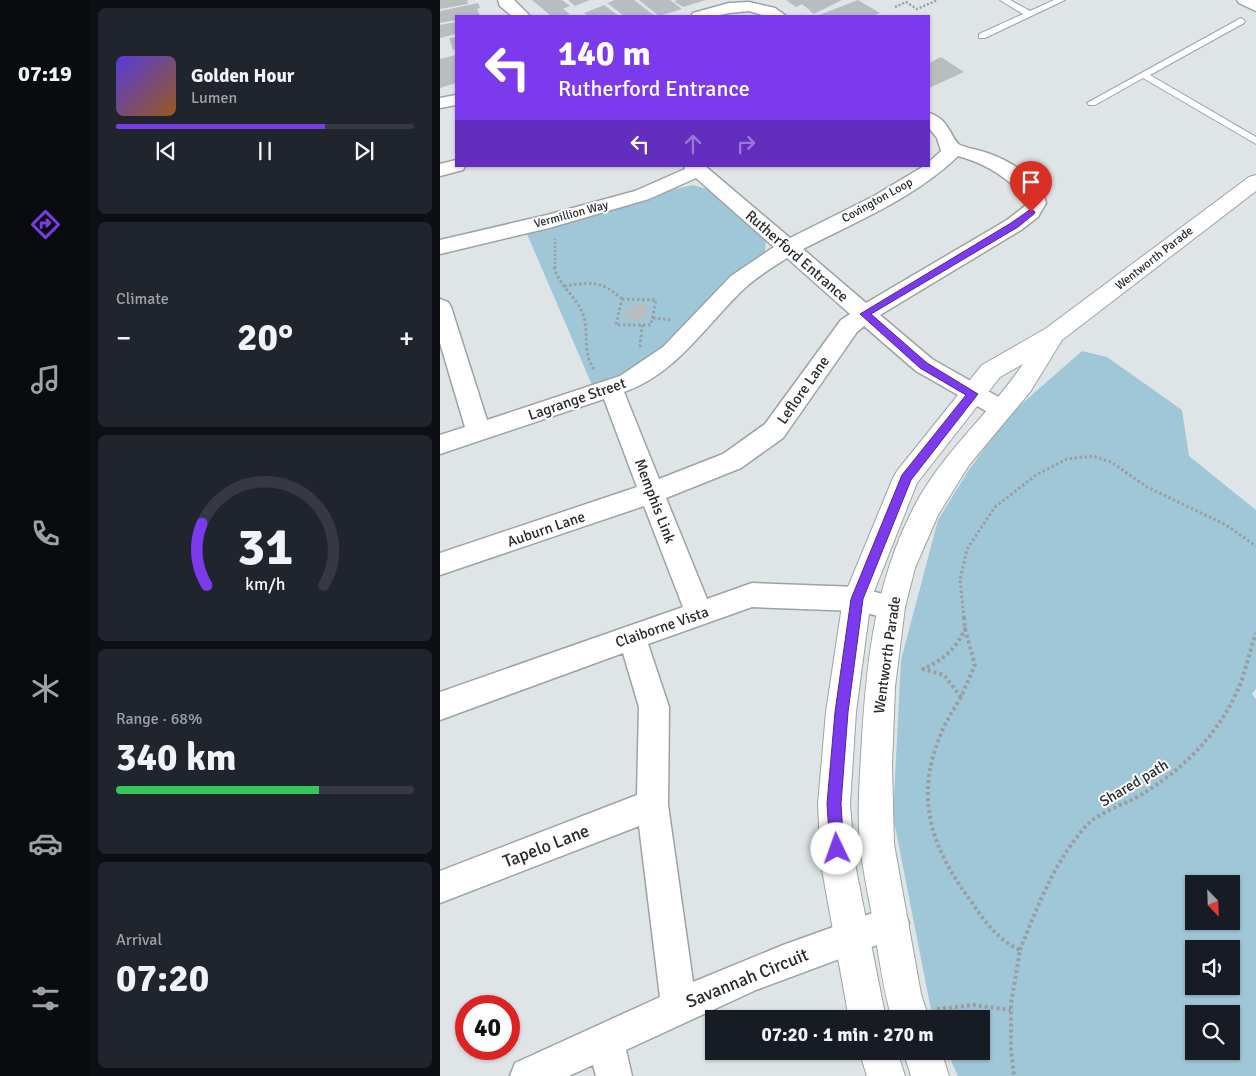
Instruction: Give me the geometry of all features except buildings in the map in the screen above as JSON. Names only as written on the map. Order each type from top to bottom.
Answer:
[{"type":"street","points":[[506,0],[506,3],[521,15]]},
{"type":"street","points":[[1245,0],[1256,6]]},
{"type":"street","points":[[702,15],[736,3],[754,6],[776,15]]},
{"type":"street","points":[[440,103],[455,100]]},
{"type":"street","points":[[930,120],[950,141],[951,148]]},
{"type":"street","name":"Covington Loop","points":[[788,248],[881,200],[933,169],[951,152],[951,148]]},
{"type":"street","name":"Leflore Lane","points":[[652,493],[732,461],[774,431],[849,326],[864,314],[1014,225],[1031,212],[1036,204],[1036,199],[1028,187],[995,163],[951,148]]},
{"type":"street","points":[[440,170],[455,166]]},
{"type":"street","name":"Rutherford Entrance","points":[[695,168],[924,365],[1001,409]]},
{"type":"street","name":"Vermillion Way","points":[[440,247],[549,221],[642,195],[695,168]]},
{"type":"street","name":"Wentworth Parade","points":[[866,1010],[850,937],[838,864],[834,804],[841,712],[857,599],[906,478],[991,371],[1054,335],[1256,182]]},
{"type":"street","name":"Lagrange Street","points":[[440,445],[628,382],[671,353],[740,280],[788,248]]},
{"type":"street","points":[[440,307],[479,432]]},
{"type":"street","name":"Wentworth Parade","points":[[917,1010],[903,994],[878,844],[876,766],[880,687],[891,607],[901,568],[926,510],[960,458],[1021,386],[1054,335]]},
{"type":"street","name":"Memphis Link","points":[[611,388],[698,614]]},
{"type":"street","name":"Auburn Lane","points":[[440,564],[652,493]]},
{"type":"street","name":"Claiborne Vista","points":[[440,706],[752,595],[857,599],[891,607]]},
{"type":"street","points":[[632,637],[654,707],[652,806],[679,1005]]},
{"type":"street","name":"Tapelo Lane","points":[[440,886],[652,806]]},
{"type":"street","name":"Savannah Circuit","points":[[528,1076],[679,1005],[850,937],[892,923]]},
{"type":"street","points":[[606,1040],[614,1076]]},
{"type":"street","points":[[881,1060],[886,1076]]},
{"type":"street","points":[[925,1060],[930,1076]]},
{"type":"lane","points":[[1004,0],[1028,14]]},
{"type":"lane","points":[[982,36],[1061,0]]},
{"type":"lane","points":[[1092,103],[1241,21]]},
{"type":"lane","points":[[1144,75],[1256,141]]},
{"type":"path","points":[[895,7],[906,2],[917,9],[938,0]]},
{"type":"path","points":[[549,221],[556,241],[554,268],[558,280],[582,310],[585,322],[586,351],[591,366],[611,388]]},
{"type":"path","points":[[564,286],[593,282],[601,283],[610,287],[622,299],[656,300],[651,325],[616,325],[622,299]]},
{"type":"path","points":[[1020,950],[1011,947],[996,935],[961,889],[940,852],[928,812],[930,776],[939,737],[961,697],[975,665],[965,630],[960,580],[966,549],[995,507],[1036,475],[1067,459],[1093,456],[1111,462],[1147,488],[1226,525],[1256,546]]},
{"type":"path","points":[[961,697],[944,675],[923,670],[944,660],[960,642],[965,630]]},
{"type":"path","name":"Shared path","points":[[1014,1076],[1011,1049],[1011,1010],[1020,950],[1035,911],[1066,853],[1089,822],[1144,793],[1184,764],[1214,730],[1236,694],[1256,632]]},
{"type":"path","points":[[940,1010],[962,1004],[991,1006],[1011,1010]]},
{"type":"shaded area","points":[[693,185],[707,189],[760,230],[766,241],[765,252],[690,326],[634,370],[592,385],[527,234],[621,207],[661,192]]},
{"type":"shaded area","points":[[1082,351],[1107,357],[1182,410],[1189,456],[1256,510],[1256,689],[1252,694],[1256,699],[1256,1076],[958,1076],[951,1060],[990,1060],[990,1010],[931,1010],[893,816],[901,660],[938,520],[970,468],[1011,413]]},
{"type":"route","points":[[837,849],[834,804],[841,712],[857,599],[906,478],[973,394],[924,365],[864,314],[1014,225],[1031,212]]}]
